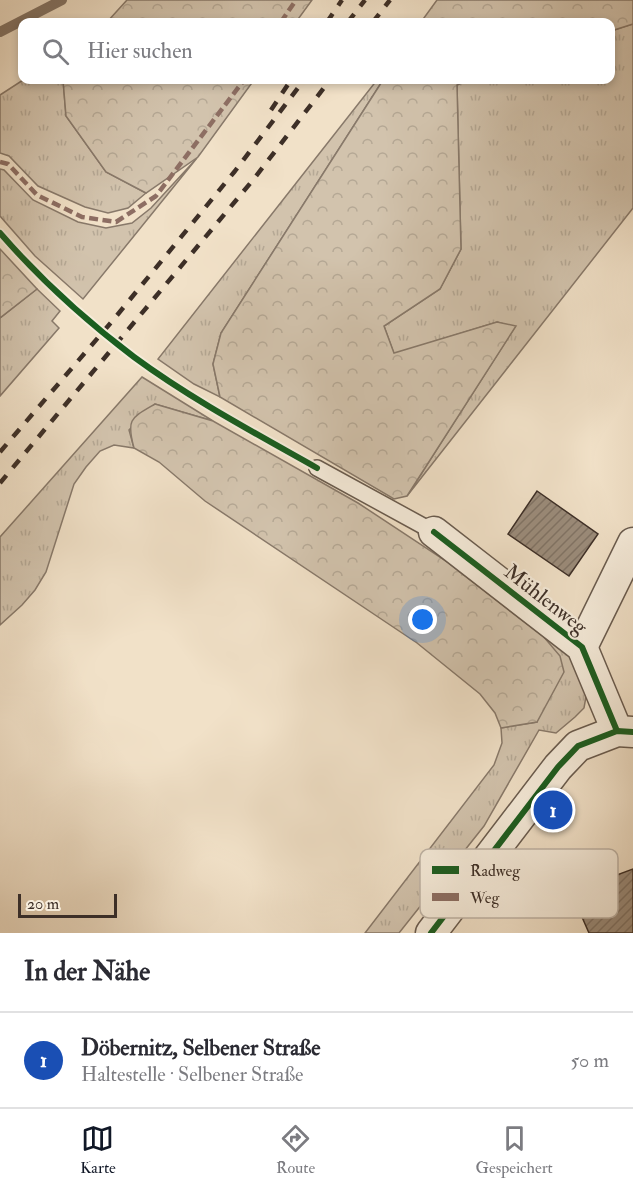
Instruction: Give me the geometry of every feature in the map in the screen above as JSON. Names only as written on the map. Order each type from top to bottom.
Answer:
[{"type":"street","name":"Mühlenweg","points":[[434,532],[582,647],[625,732]]},
{"type":"street","points":[[582,647],[633,543]]},
{"type":"street","points":[[495,849],[558,767],[578,746],[625,732]]},
{"type":"street","points":[[431,933],[442,918]]},
{"type":"lane","name":"Mühlenweg","points":[[317,468],[434,532]]},
{"type":"green space","points":[[127,0],[312,0],[299,18],[111,18]]},
{"type":"green space","points":[[437,0],[633,0],[633,24],[615,30],[615,18],[424,18]]},
{"type":"green space","points":[[633,24],[633,208],[407,496],[515,327],[497,322],[394,354],[384,326],[440,289],[461,249],[457,85],[615,84],[615,30]]},
{"type":"green space","points":[[18,83],[63,84],[66,116],[106,172],[146,193],[128,208],[108,213],[85,207],[38,186],[9,156],[0,153],[0,95]]},
{"type":"green space","points":[[63,84],[251,84],[198,157],[146,193],[106,172],[66,116]]},
{"type":"green space","points":[[374,84],[380,84],[221,333],[213,364],[220,397],[194,384],[158,359]]},
{"type":"green space","points":[[380,84],[459,84],[457,85],[461,249],[440,289],[384,326],[394,353],[497,322],[516,326],[407,496],[394,499],[220,397],[213,364],[221,333]]},
{"type":"green space","points":[[197,158],[83,299],[35,256],[0,216],[0,169],[4,170],[33,200],[78,222],[106,228],[132,223],[151,208]]},
{"type":"green space","points":[[0,249],[37,289],[0,318]]},
{"type":"green space","points":[[37,289],[60,311],[52,321],[59,328],[0,396],[0,318]]},
{"type":"green space","points":[[142,377],[213,421],[155,404],[129,430],[134,448],[114,445],[100,451],[74,484],[46,572],[22,605],[0,625],[0,537]]},
{"type":"green space","points":[[155,404],[213,421],[358,503],[446,561],[543,636],[560,656],[564,672],[537,722],[501,728],[495,713],[480,694],[417,643],[205,501],[159,462],[134,448],[132,420]]},
{"type":"green space","points":[[446,561],[561,645],[577,661],[587,691],[584,708],[556,733],[539,730],[484,826],[466,849],[430,849],[494,765],[502,743],[501,728],[537,722],[543,636]]},
{"type":"green space","points":[[420,861],[420,907],[399,933],[365,933]]},
{"type":"building","points":[[537,491],[598,534],[569,576],[508,534]]},
{"type":"building","points":[[633,869],[633,933],[589,933],[582,918],[618,918],[618,875]]},
{"type":"waterway","points":[[27,18],[62,0]]},
{"type":"waterway","points":[[0,32],[18,23]]},
{"type":"railway","points":[[330,18],[342,0]]},
{"type":"railway","points":[[351,18],[365,0]]},
{"type":"railway","points":[[376,18],[390,0]]},
{"type":"railway","points":[[271,110],[288,84]]},
{"type":"railway","points":[[0,452],[114,319],[235,171],[301,84]]},
{"type":"railway","points":[[0,483],[253,180],[327,84]]},
{"type":"marked path","points":[[284,18],[296,0]]},
{"type":"marked path","points":[[0,162],[8,164],[37,195],[82,217],[116,222],[156,196],[241,84]]},
{"type":"cycle path","points":[[0,233],[64,298],[134,357],[247,429],[317,468]]},
{"type":"cycle path","points":[[434,532],[582,647],[617,731]]},
{"type":"cycle path","points":[[495,849],[558,767],[578,746],[617,731],[633,732]]},
{"type":"cycle path","points":[[431,933],[442,918]]},
{"type":"place","name":"Döbernitz, Selbener Straße","points":[[553,810]]}]
